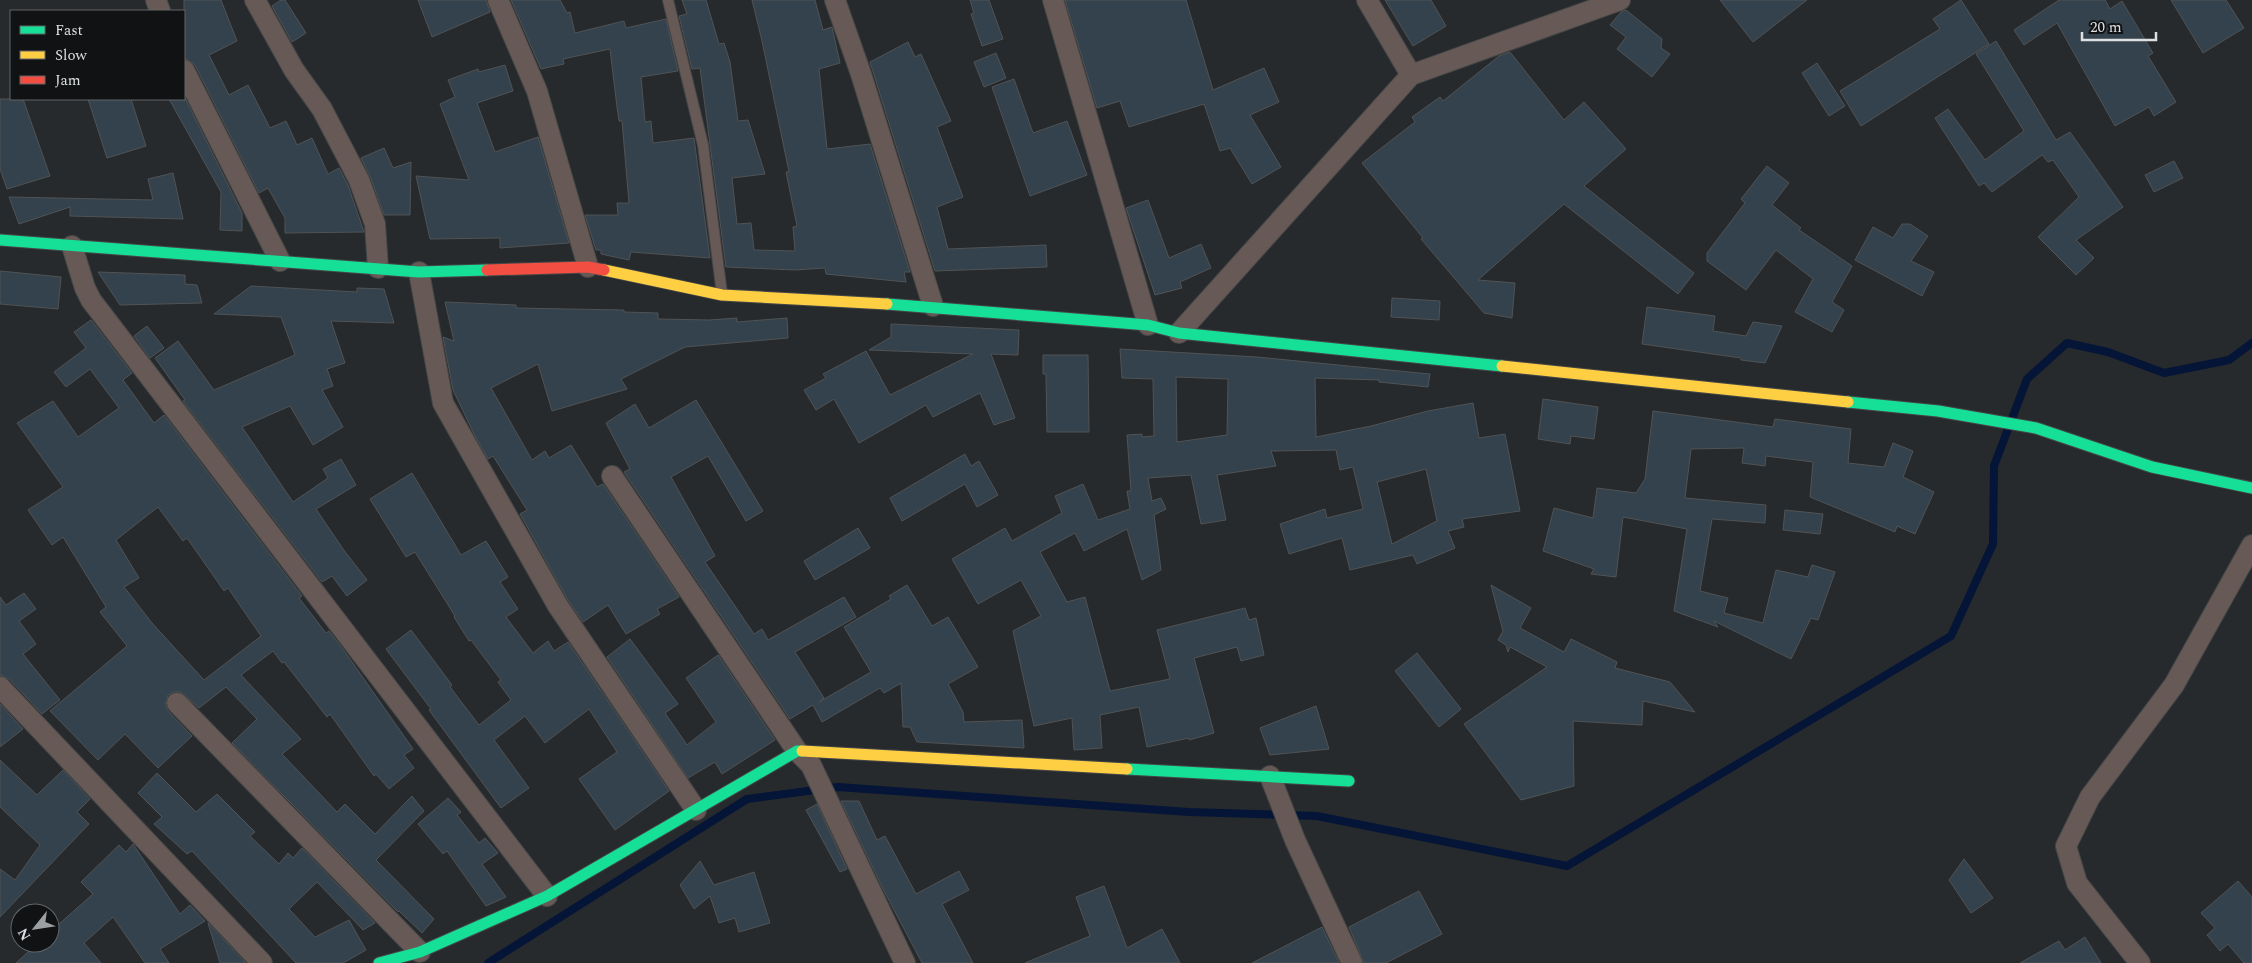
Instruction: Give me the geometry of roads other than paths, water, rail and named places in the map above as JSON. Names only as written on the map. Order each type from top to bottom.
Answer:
[{"type":"street","points":[[255,0],[294,70],[322,109],[359,180],[374,224],[378,268]]},
{"type":"street","points":[[498,0],[537,91],[588,267]]},
{"type":"street","points":[[835,0],[861,74],[933,306]]},
{"type":"street","points":[[1053,0],[1148,325]]},
{"type":"street","points":[[1367,0],[1411,75]]},
{"type":"street","points":[[1179,334],[1411,75],[1620,0]]},
{"type":"street","points":[[185,72],[280,261]]},
{"type":"street","points":[[0,240],[419,272],[588,267],[722,295],[933,306],[1148,325],[1179,334],[1938,411],[2036,428],[2152,467],[2252,488]]},
{"type":"street","points":[[72,246],[85,288],[91,300],[547,896]]},
{"type":"street","points":[[419,272],[442,403],[558,606],[696,810]]},
{"type":"street","points":[[612,476],[804,758],[826,795],[904,963]]},
{"type":"street","points":[[2140,963],[2078,883],[2066,846],[2090,797],[2174,685],[2252,545]]},
{"type":"street","points":[[0,687],[262,963]]},
{"type":"street","points":[[176,702],[420,952]]},
{"type":"street","points":[[379,963],[420,952],[547,896],[696,810],[804,758],[1270,776],[1349,781]]},
{"type":"street","points":[[1270,776],[1295,840],[1352,963]]},
{"type":"lane","points":[[668,0],[703,145],[722,295]]},
{"type":"waterway","points":[[488,963],[747,799],[838,787],[1189,812],[1317,816],[1567,866],[1951,636],[1993,544],[1994,466],[2027,379],[2067,343],[2108,352],[2164,373],[2229,360],[2252,343]]}]
